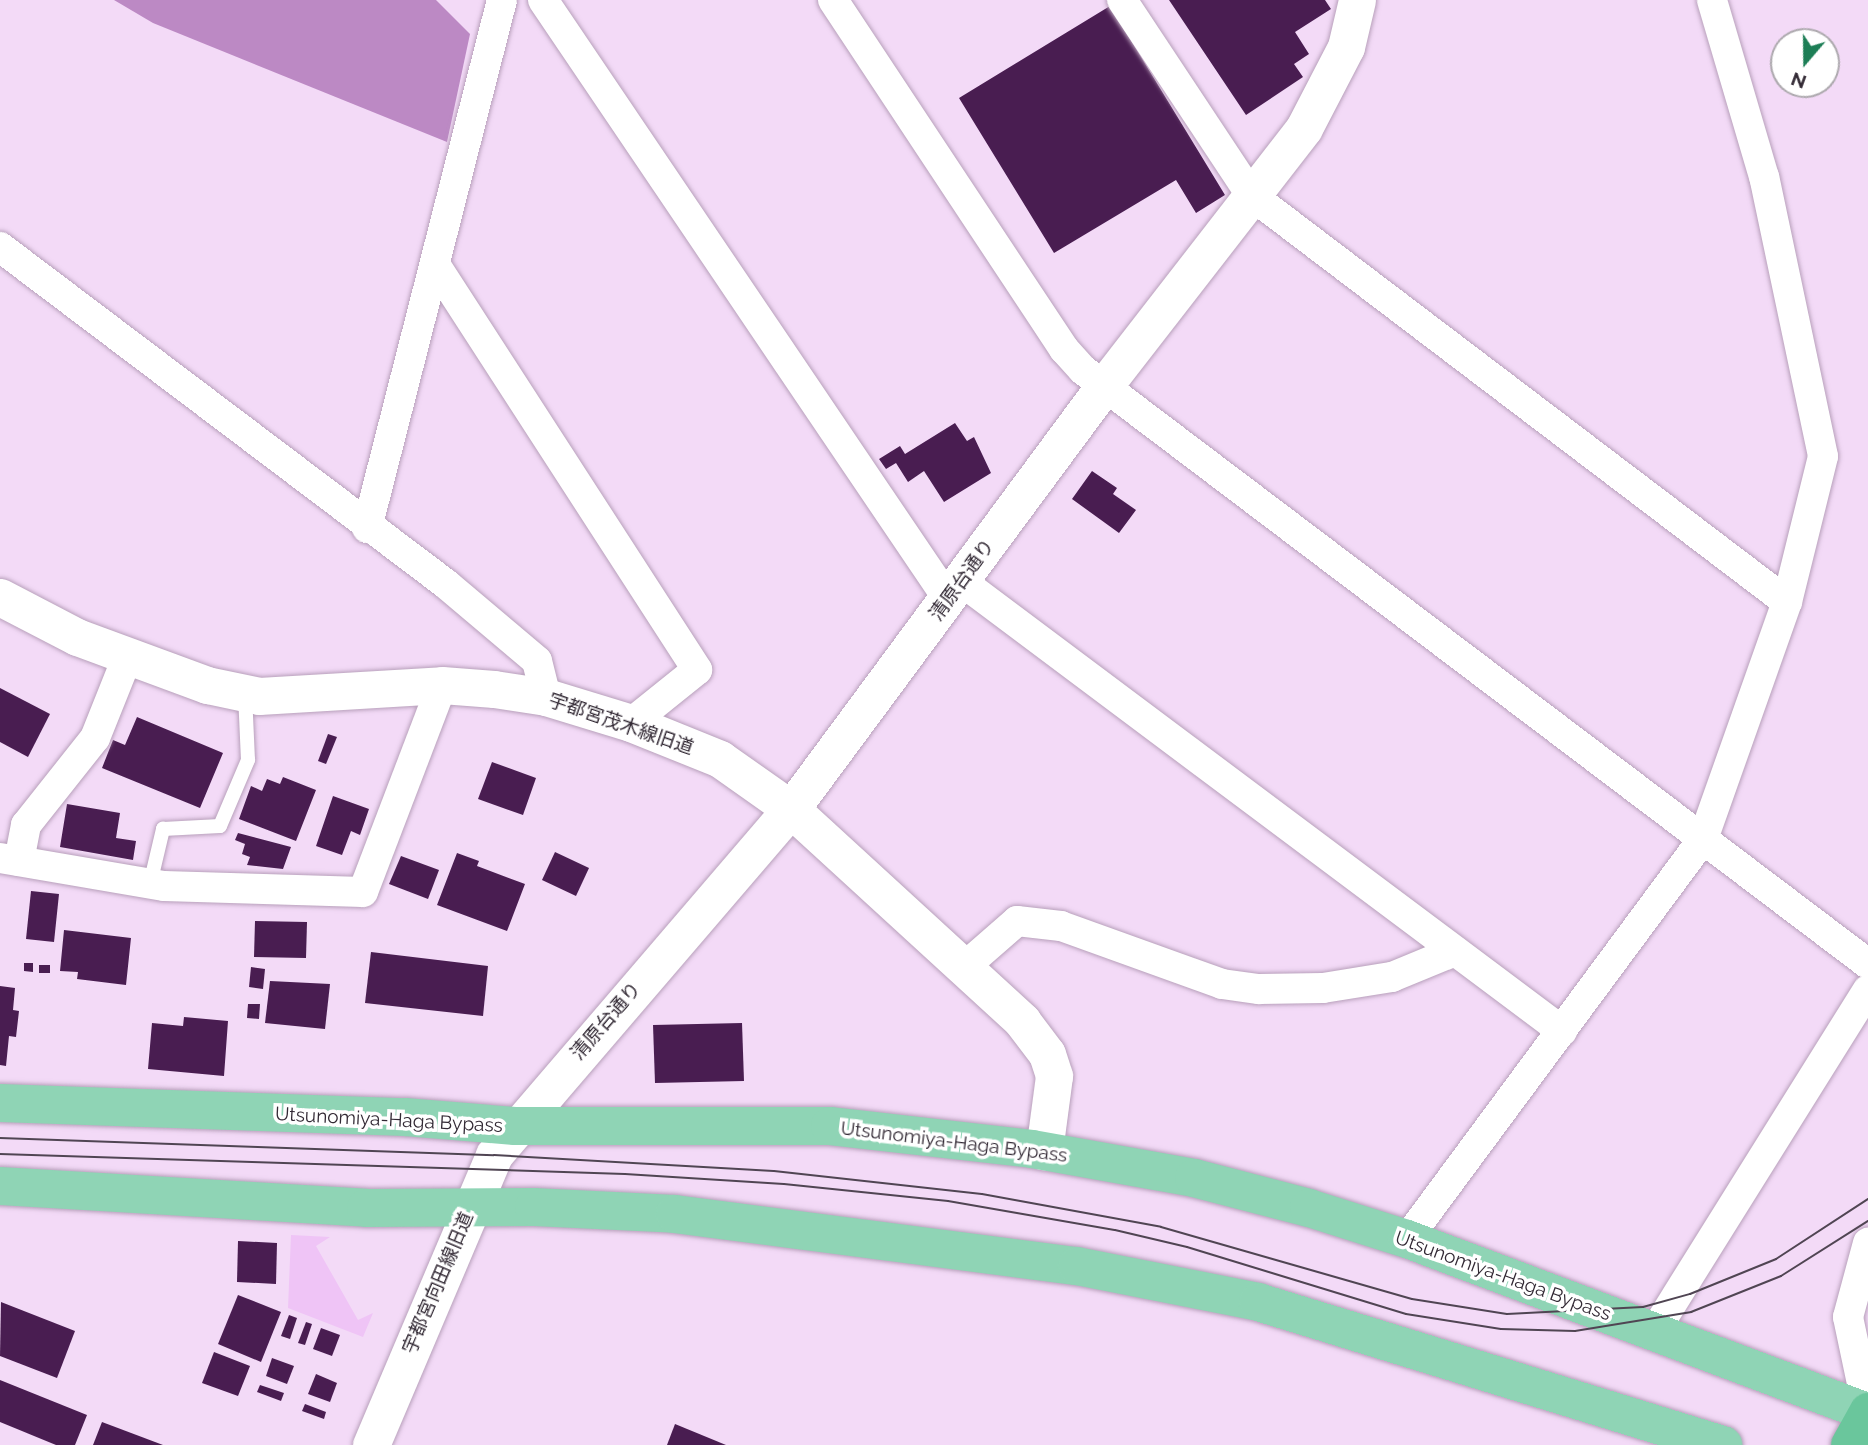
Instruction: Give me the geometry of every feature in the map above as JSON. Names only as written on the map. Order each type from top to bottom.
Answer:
[{"type":"highway","points":[[1850,1445],[1868,1412]]},
{"type":"main road","name":"Utsunomiya-Haga Bypass","points":[[0,1103],[405,1117],[515,1126],[816,1125],[1044,1151],[1194,1178],[1407,1239],[1868,1412]]},
{"type":"main road","points":[[0,1186],[366,1208],[470,1206],[675,1214],[1077,1266],[1271,1306],[1724,1445]]},
{"type":"street","points":[[367,528],[502,0]]},
{"type":"street","points":[[543,0],[955,590],[1562,1031]]},
{"type":"street","points":[[833,0],[1064,349],[1104,386],[1868,964]]},
{"type":"street","points":[[1122,0],[1251,195],[1787,602]]},
{"type":"street","name":"清原台通り","points":[[515,1126],[791,809],[1104,386],[1304,128],[1331,82],[1346,47],[1357,0]]},
{"type":"street","points":[[1407,1239],[1703,839],[1787,602],[1823,456],[1764,177],[1712,0]]},
{"type":"street","points":[[0,247],[367,528],[446,584],[537,661],[546,696]]},
{"type":"street","points":[[436,266],[698,670],[631,723]]},
{"type":"street","name":"宇都宮茂木線旧道","points":[[0,597],[127,657],[245,693],[307,695],[442,685],[546,696],[631,723],[720,759],[791,809],[962,969],[1022,1021],[1047,1054],[1054,1076],[1044,1151]]},
{"type":"street","points":[[127,657],[95,738],[26,825],[10,860],[150,884],[363,892],[442,685]]},
{"type":"street","points":[[962,969],[1017,920],[1061,926],[1222,984],[1259,989],[1323,988],[1392,978],[1455,951]]},
{"type":"street","points":[[1654,1332],[1868,990]]},
{"type":"street","name":"宇都宮向田線旧道","points":[[371,1445],[470,1206],[494,1155],[515,1126]]},
{"type":"street","points":[[1868,1242],[1848,1317],[1868,1412]]},
{"type":"lane","points":[[150,884],[163,829],[220,826],[248,760],[245,693]]},
{"type":"shaded area","points":[[114,0],[436,0],[470,34],[447,142],[153,23]]},
{"type":"shaded area","points":[[291,1235],[330,1237],[316,1246],[358,1320],[373,1313],[363,1337],[288,1308]]},
{"type":"building","points":[[1169,0],[1325,0],[1331,9],[1295,32],[1309,54],[1294,64],[1303,77],[1246,115]]},
{"type":"building","points":[[1110,6],[1225,195],[1196,213],[1176,180],[1054,253],[959,98]]},
{"type":"building","points":[[955,423],[967,441],[974,437],[991,473],[944,502],[924,471],[908,482],[896,463],[886,469],[879,459],[900,446],[905,454]]},
{"type":"building","points":[[1092,471],[1117,488],[1113,494],[1136,510],[1119,533],[1072,499]]},
{"type":"building","points":[[0,688],[50,714],[28,757],[0,742]]},
{"type":"building","points":[[137,717],[223,753],[200,808],[102,768],[113,740],[125,745]]},
{"type":"building","points":[[328,734],[337,737],[326,764],[318,761]]},
{"type":"building","points":[[492,762],[536,778],[523,815],[478,799]]},
{"type":"building","points":[[283,777],[316,790],[296,841],[239,819],[251,786],[262,791],[267,779],[280,784]]},
{"type":"building","points":[[333,796],[369,809],[360,835],[351,831],[342,855],[316,846]]},
{"type":"building","points":[[67,804],[120,813],[116,838],[136,841],[133,860],[60,847]]},
{"type":"building","points":[[238,833],[291,847],[283,869],[247,865],[250,857],[242,854],[245,844],[235,840]]},
{"type":"building","points":[[555,852],[589,868],[576,896],[542,880]]},
{"type":"building","points":[[457,853],[479,861],[477,866],[525,884],[507,931],[437,905]]},
{"type":"building","points":[[401,856],[439,870],[428,899],[389,884]]},
{"type":"building","points":[[31,891],[59,894],[54,942],[26,939]]},
{"type":"building","points":[[255,921],[307,922],[306,958],[254,957]]},
{"type":"building","points":[[64,930],[131,938],[126,985],[77,979],[78,972],[60,971]]},
{"type":"building","points":[[371,952],[488,966],[483,1016],[365,1003]]},
{"type":"building","points":[[24,963],[33,963],[33,972],[24,971]]},
{"type":"building","points":[[39,965],[50,965],[50,973],[39,973]]},
{"type":"building","points":[[251,967],[265,969],[263,989],[249,987]]},
{"type":"building","points":[[270,981],[330,984],[325,1029],[265,1023]]},
{"type":"building","points":[[0,986],[15,988],[13,1010],[19,1011],[16,1037],[9,1036],[6,1066],[0,1065]]},
{"type":"building","points":[[248,1004],[260,1004],[259,1019],[247,1018]]},
{"type":"building","points":[[184,1017],[228,1021],[224,1076],[148,1069],[152,1023],[183,1026]]},
{"type":"building","points":[[742,1023],[744,1081],[655,1083],[653,1025]]},
{"type":"building","points":[[238,1241],[277,1243],[276,1284],[237,1282]]},
{"type":"building","points":[[238,1295],[281,1312],[261,1362],[218,1344]]},
{"type":"building","points":[[1,1302],[75,1331],[57,1378],[0,1356]]},
{"type":"building","points":[[289,1315],[297,1318],[290,1339],[281,1336]]},
{"type":"building","points":[[306,1322],[312,1324],[305,1345],[298,1343]]},
{"type":"building","points":[[321,1328],[340,1335],[332,1356],[313,1349]]},
{"type":"building","points":[[214,1352],[250,1366],[238,1396],[202,1383]]},
{"type":"building","points":[[272,1358],[294,1366],[287,1384],[266,1376]]},
{"type":"building","points":[[316,1374],[337,1383],[330,1402],[308,1394]]},
{"type":"building","points":[[0,1380],[87,1415],[75,1445],[56,1445],[0,1422]]},
{"type":"building","points":[[260,1385],[284,1393],[281,1401],[257,1392]]},
{"type":"building","points":[[305,1404],[326,1412],[324,1419],[302,1411]]},
{"type":"building","points":[[102,1422],[163,1445],[93,1445]]},
{"type":"building","points":[[675,1424],[726,1445],[667,1445]]},
{"type":"tram line","points":[[0,1138],[494,1155],[774,1171],[982,1194],[1161,1227],[1412,1299],[1507,1314],[1643,1307],[1690,1294],[1776,1259],[1868,1199]]},
{"type":"tram line","points":[[0,1154],[625,1174],[784,1184],[948,1201],[1115,1230],[1187,1247],[1406,1314],[1501,1329],[1575,1331],[1691,1312],[1781,1276],[1868,1221]]}]
